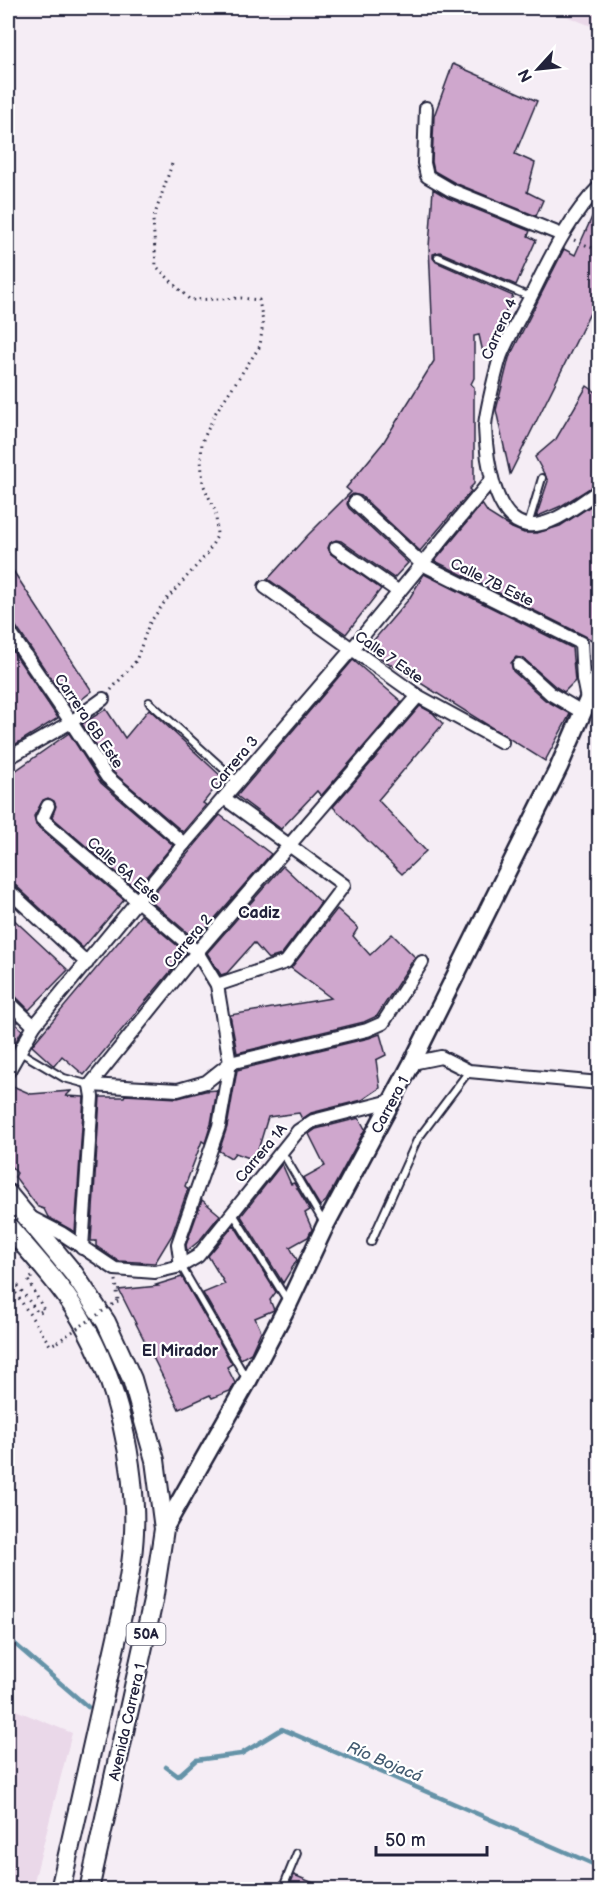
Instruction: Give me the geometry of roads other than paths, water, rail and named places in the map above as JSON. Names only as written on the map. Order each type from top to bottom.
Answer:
[{"type":"main road","name":"50A","points":[[8,1194],[23,1212]]},
{"type":"main road","name":"Avenida Carrera 1","points":[[23,1212],[74,1274],[106,1322],[132,1378],[155,1460],[164,1529],[153,1601],[89,1890]]},
{"type":"main road","name":"Avenida Carrera 1","points":[[8,1226],[73,1306],[91,1337],[109,1378],[128,1444],[134,1508],[131,1572],[60,1890]]},
{"type":"street","points":[[426,108],[424,163],[427,176],[451,190],[562,235]]},
{"type":"street","name":"Carrera 4","points":[[527,525],[513,520],[500,504],[492,479],[485,425],[500,357],[562,235],[588,197],[600,186]]},
{"type":"street","name":"Carrera 3","points":[[8,1072],[34,1026],[184,843],[351,650],[492,479]]},
{"type":"street","points":[[527,525],[555,520],[600,490]]},
{"type":"street","name":"Calle 7B Este","points":[[355,502],[422,564],[581,643],[585,705]]},
{"type":"street","points":[[336,548],[399,592]]},
{"type":"street","name":"Calle 7 Este","points":[[265,587],[418,696],[502,742]]},
{"type":"street","name":"Carrera 6B Este","points":[[8,630],[107,777],[184,843]]},
{"type":"street","points":[[519,665],[551,694],[585,705]]},
{"type":"street","name":"Carrera 1","points":[[164,1529],[248,1382],[325,1226],[412,1063],[554,778],[600,672]]},
{"type":"street","name":"Carrera 2","points":[[90,1085],[197,952],[418,696]]},
{"type":"street","points":[[8,757],[71,722],[103,699]]},
{"type":"street","points":[[23,1212],[61,1233],[115,1269],[155,1272],[181,1266],[178,1244],[219,1126],[230,1063],[217,985],[286,962],[344,885],[224,798]]},
{"type":"street","name":"Calle 6A Este","points":[[48,806],[42,819],[197,952],[217,985]]},
{"type":"street","points":[[8,890],[87,963]]},
{"type":"street","points":[[82,1248],[92,1097],[90,1085],[178,1090],[206,1082],[230,1063],[367,1030],[383,1023],[422,962]]},
{"type":"street","points":[[8,1001],[34,1026]]},
{"type":"street","points":[[412,1063],[441,1057],[470,1071],[600,1083]]},
{"type":"street","name":"Carrera 1A","points":[[181,1266],[198,1256],[298,1131],[313,1121],[391,1101]]},
{"type":"lane","points":[[438,257],[530,297]]},
{"type":"lane","points":[[527,525],[542,477]]},
{"type":"lane","points":[[149,702],[237,781]]},
{"type":"lane","points":[[19,1052],[64,1078],[90,1085]]},
{"type":"lane","points":[[371,1242],[417,1140],[470,1071]]},
{"type":"lane","points":[[281,1150],[325,1226]]},
{"type":"lane","points":[[232,1212],[289,1303]]},
{"type":"lane","points":[[181,1266],[248,1382]]},
{"type":"lane","points":[[282,1890],[297,1853]]},
{"type":"waterway","name":"Río Bojacá","points":[[8,1638],[88,1707]]},
{"type":"waterway","name":"Río Bojacá","points":[[166,1767],[178,1776],[196,1760],[241,1754],[282,1729],[600,1867]]},
{"type":"district","name":"Cadiz","points":[[259,912]]},
{"type":"district","name":"El Mirador","points":[[180,1350]]}]
